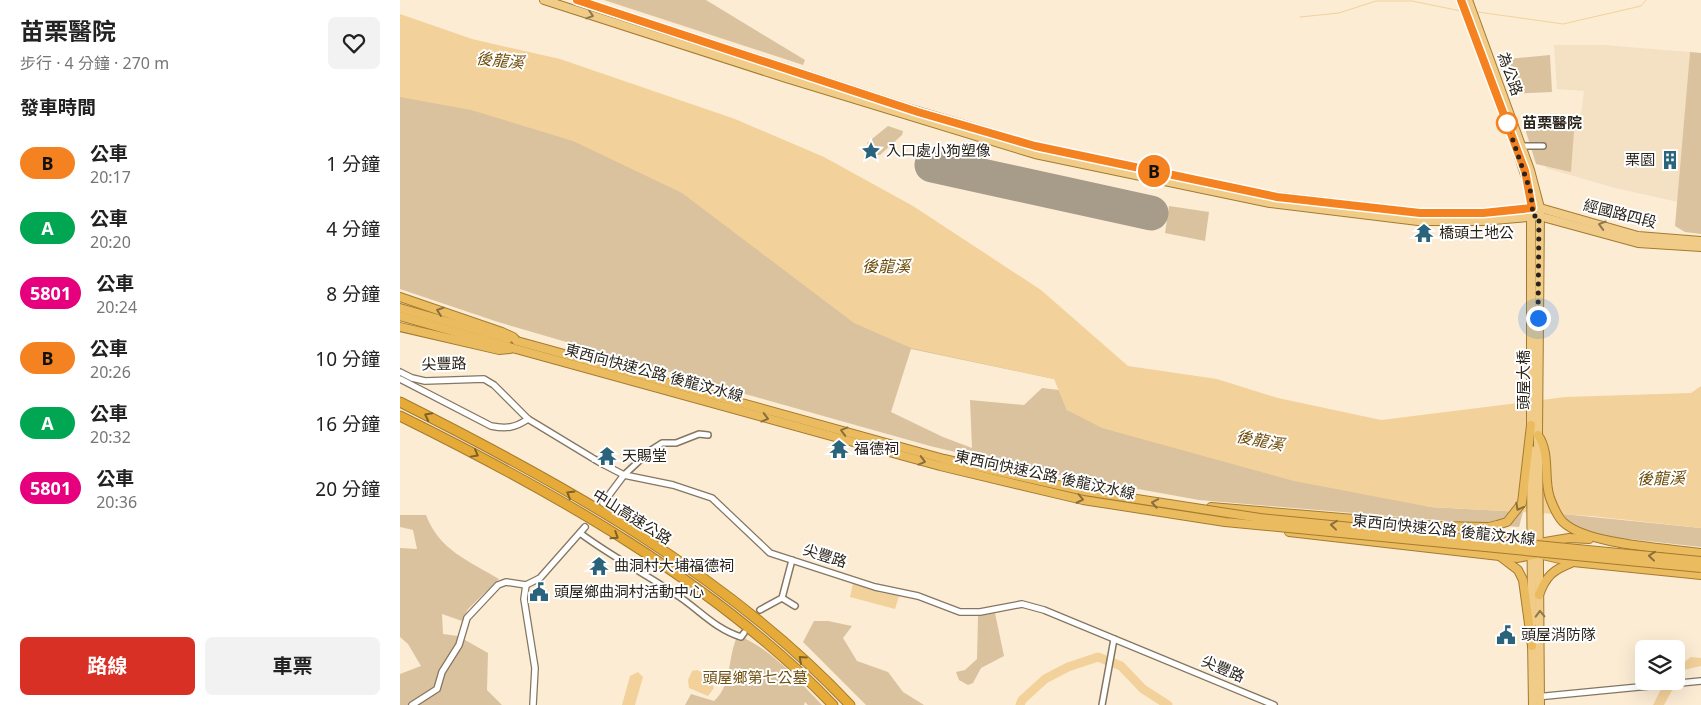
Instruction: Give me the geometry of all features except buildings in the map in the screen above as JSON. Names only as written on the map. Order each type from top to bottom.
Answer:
[{"type":"highway","points":[[400,297],[502,332],[513,337],[517,345],[499,350],[400,327]]},
{"type":"highway","name":"東西向快速公路 後龍汶水線","points":[[400,308],[517,345],[991,479],[1083,500],[1226,522],[1701,568]]},
{"type":"highway","name":"東西向快速公路 後龍汶水線","points":[[400,316],[517,345],[944,459],[1085,491],[1176,507],[1270,519],[1701,561]]},
{"type":"highway","name":"中山高速公路","points":[[400,402],[541,476],[678,562],[772,632],[850,705]]},
{"type":"highway","name":"中山高速公路","points":[[400,416],[535,487],[671,572],[766,641],[833,705]]},
{"type":"highway","points":[[1176,507],[1202,507],[1438,526],[1489,527],[1507,522],[1522,503],[1525,491],[1531,425]]},
{"type":"highway","points":[[1538,435],[1544,444],[1549,497],[1556,511],[1563,522],[1573,529],[1596,539]]},
{"type":"highway","points":[[1226,522],[1246,527],[1517,558],[1535,554],[1573,562],[1701,574]]},
{"type":"highway","points":[[1438,526],[1502,536],[1535,539],[1596,539],[1701,553]]},
{"type":"highway","points":[[1499,556],[1518,570],[1523,580],[1532,646]]},
{"type":"highway","points":[[1539,595],[1544,580],[1552,571],[1573,562]]},
{"type":"main road","points":[[544,0],[794,81],[1034,154],[1281,204],[1418,221],[1482,221],[1536,212]]},
{"type":"main road","points":[[577,0],[918,112],[1035,146],[1277,197],[1420,213],[1536,212]]},
{"type":"main road","name":"為公路","points":[[1462,0],[1519,147]]},
{"type":"main road","name":"為公路","points":[[1468,0],[1519,147],[1536,212]]},
{"type":"main road","name":"頭屋大橋","points":[[1535,539],[1538,435],[1536,212]]},
{"type":"main road","name":"經國路四段","points":[[1536,212],[1638,236],[1701,247]]},
{"type":"main road","name":"頭屋大橋","points":[[1535,539],[1531,425],[1536,240]]},
{"type":"main road","name":"經國路四段","points":[[1677,243],[1701,241]]},
{"type":"main road","points":[[1535,539],[1532,646],[1537,701]]},
{"type":"main road","points":[[1535,554],[1539,595],[1537,701]]},
{"type":"street","points":[[1519,147],[1543,146]]},
{"type":"street","name":"尖豐路","points":[[400,372],[412,378],[425,381],[484,379],[494,385],[528,419],[599,462],[624,475],[680,487],[712,498],[770,553],[875,588],[918,596],[960,612],[980,612],[1022,604],[1044,610],[1274,705]]},
{"type":"street","points":[[400,379],[491,426],[505,429],[519,425],[528,419]]},
{"type":"street","points":[[603,503],[624,475],[651,450],[662,443],[676,444],[699,434],[708,435]]},
{"type":"street","points":[[412,705],[437,688],[442,672],[459,645],[467,618],[485,598],[498,585],[506,582],[526,585],[540,578],[585,527]]},
{"type":"street","points":[[580,533],[600,548],[684,600],[725,632],[741,637],[744,633]]},
{"type":"street","points":[[760,610],[782,598],[792,560]]},
{"type":"street","points":[[526,585],[524,599],[535,668],[533,705]]},
{"type":"street","points":[[782,598],[795,606]]},
{"type":"street","points":[[1102,705],[1106,693],[1114,639]]},
{"type":"street","points":[[1537,701],[1603,691],[1701,681]]},
{"type":"shaded area","points":[[1554,45],[1603,45],[1690,52],[1678,202],[1615,188],[1546,168],[1549,150],[1540,142],[1540,124],[1579,130],[1584,91],[1557,89]]},
{"type":"green space","points":[[604,0],[706,0],[805,60],[803,65]]},
{"type":"green space","points":[[1690,52],[1701,53],[1701,234],[1685,232],[1675,226]]},
{"type":"green space","points":[[1550,55],[1552,92],[1510,94],[1498,60]]},
{"type":"green space","points":[[471,74],[1054,379],[911,349],[891,412],[943,437],[972,448],[970,400],[1024,405],[1042,388],[1059,390],[1067,410],[1430,507],[1523,512],[1519,527],[1199,500],[1022,468],[930,446],[745,394],[498,322],[400,289],[400,94]]},
{"type":"green space","points":[[1523,122],[1574,131],[1571,172],[1536,164]]},
{"type":"green space","points":[[888,126],[903,131],[902,135],[880,155],[876,155],[867,143]]},
{"type":"green space","points":[[1169,206],[1209,212],[1205,241],[1165,233]]},
{"type":"green space","points":[[1563,514],[1701,528],[1701,547],[1601,536],[1570,524]]},
{"type":"green space","points":[[400,515],[426,515],[432,527],[447,546],[466,560],[499,579],[468,609],[462,621],[442,614],[443,634],[458,636],[488,653],[487,690],[502,705],[400,705],[400,674],[421,666],[408,644],[400,637],[400,548],[417,549],[413,530],[400,527]]},
{"type":"green space","points":[[995,613],[1004,656],[981,668],[973,683],[968,685],[959,680],[956,672],[965,670],[977,659],[978,616]]},
{"type":"green space","points":[[814,621],[828,621],[852,626],[843,638],[857,661],[888,672],[903,692],[924,705],[866,705],[803,642]]},
{"type":"green space","name":"頭屋鄉第七公墓","points":[[738,635],[762,648],[773,657],[822,705],[808,705],[805,702],[804,705],[685,705],[691,694],[714,701],[720,694],[727,678],[732,652]]},
{"type":"water","name":"後龍溪","points":[[400,14],[472,39],[560,59],[735,119],[824,157],[913,206],[1041,290],[1128,366],[1217,379],[1278,398],[1381,420],[1565,397],[1691,393],[1701,386],[1701,528],[1591,516],[1430,507],[1294,481],[1102,428],[1067,410],[1054,379],[911,348],[854,323],[682,193],[573,141],[471,110],[400,97]]},
{"type":"water","points":[[853,583],[882,593],[899,596],[895,609],[850,597]]},
{"type":"water","points":[[1691,657],[1701,658],[1701,666],[1685,670],[1685,661]]},
{"type":"water","points":[[697,670],[711,677],[714,688],[708,696],[689,688],[688,680],[692,671]]},
{"type":"water","points":[[638,672],[643,677],[635,705],[622,705],[630,676]]},
{"type":"water","points":[[1660,690],[1672,690],[1664,705],[1653,705]]},
{"type":"waterway","points":[[1478,12],[1563,24],[1641,6],[1646,0]]},
{"type":"waterway","points":[[1300,17],[1339,13],[1376,1],[1412,1],[1461,11]]},
{"type":"waterway","points":[[1020,705],[1022,700],[1045,679],[1068,667],[1098,657],[1121,666],[1143,689],[1168,705]]},
{"type":"runway","points":[[932,165],[1151,213]]},
{"type":"bus line","name":"B","points":[[577,0],[918,112],[988,134],[1035,146],[1277,197],[1420,213],[1483,213],[1532,208],[1531,193],[1525,171],[1461,0]]},
{"type":"place","name":"苗栗醫院","points":[[1507,123]]},
{"type":"place","name":"入口處小狗塑像","points":[[871,151]]},
{"type":"place","name":"栗園","points":[[1670,160]]},
{"type":"place","name":"橋頭土地公","points":[[1424,233]]},
{"type":"place","name":"福德祠","points":[[839,449]]},
{"type":"place","name":"天賜堂","points":[[607,456]]},
{"type":"place","name":"曲洞村大埔福德祠","points":[[599,566]]},
{"type":"place","name":"頭屋鄉曲洞村活動中心","points":[[539,592]]},
{"type":"place","name":"頭屋消防隊","points":[[1506,635]]},
{"type":"route","points":[[1507,123],[1525,171],[1531,193],[1533,216],[1539,216],[1538,318]]}]
